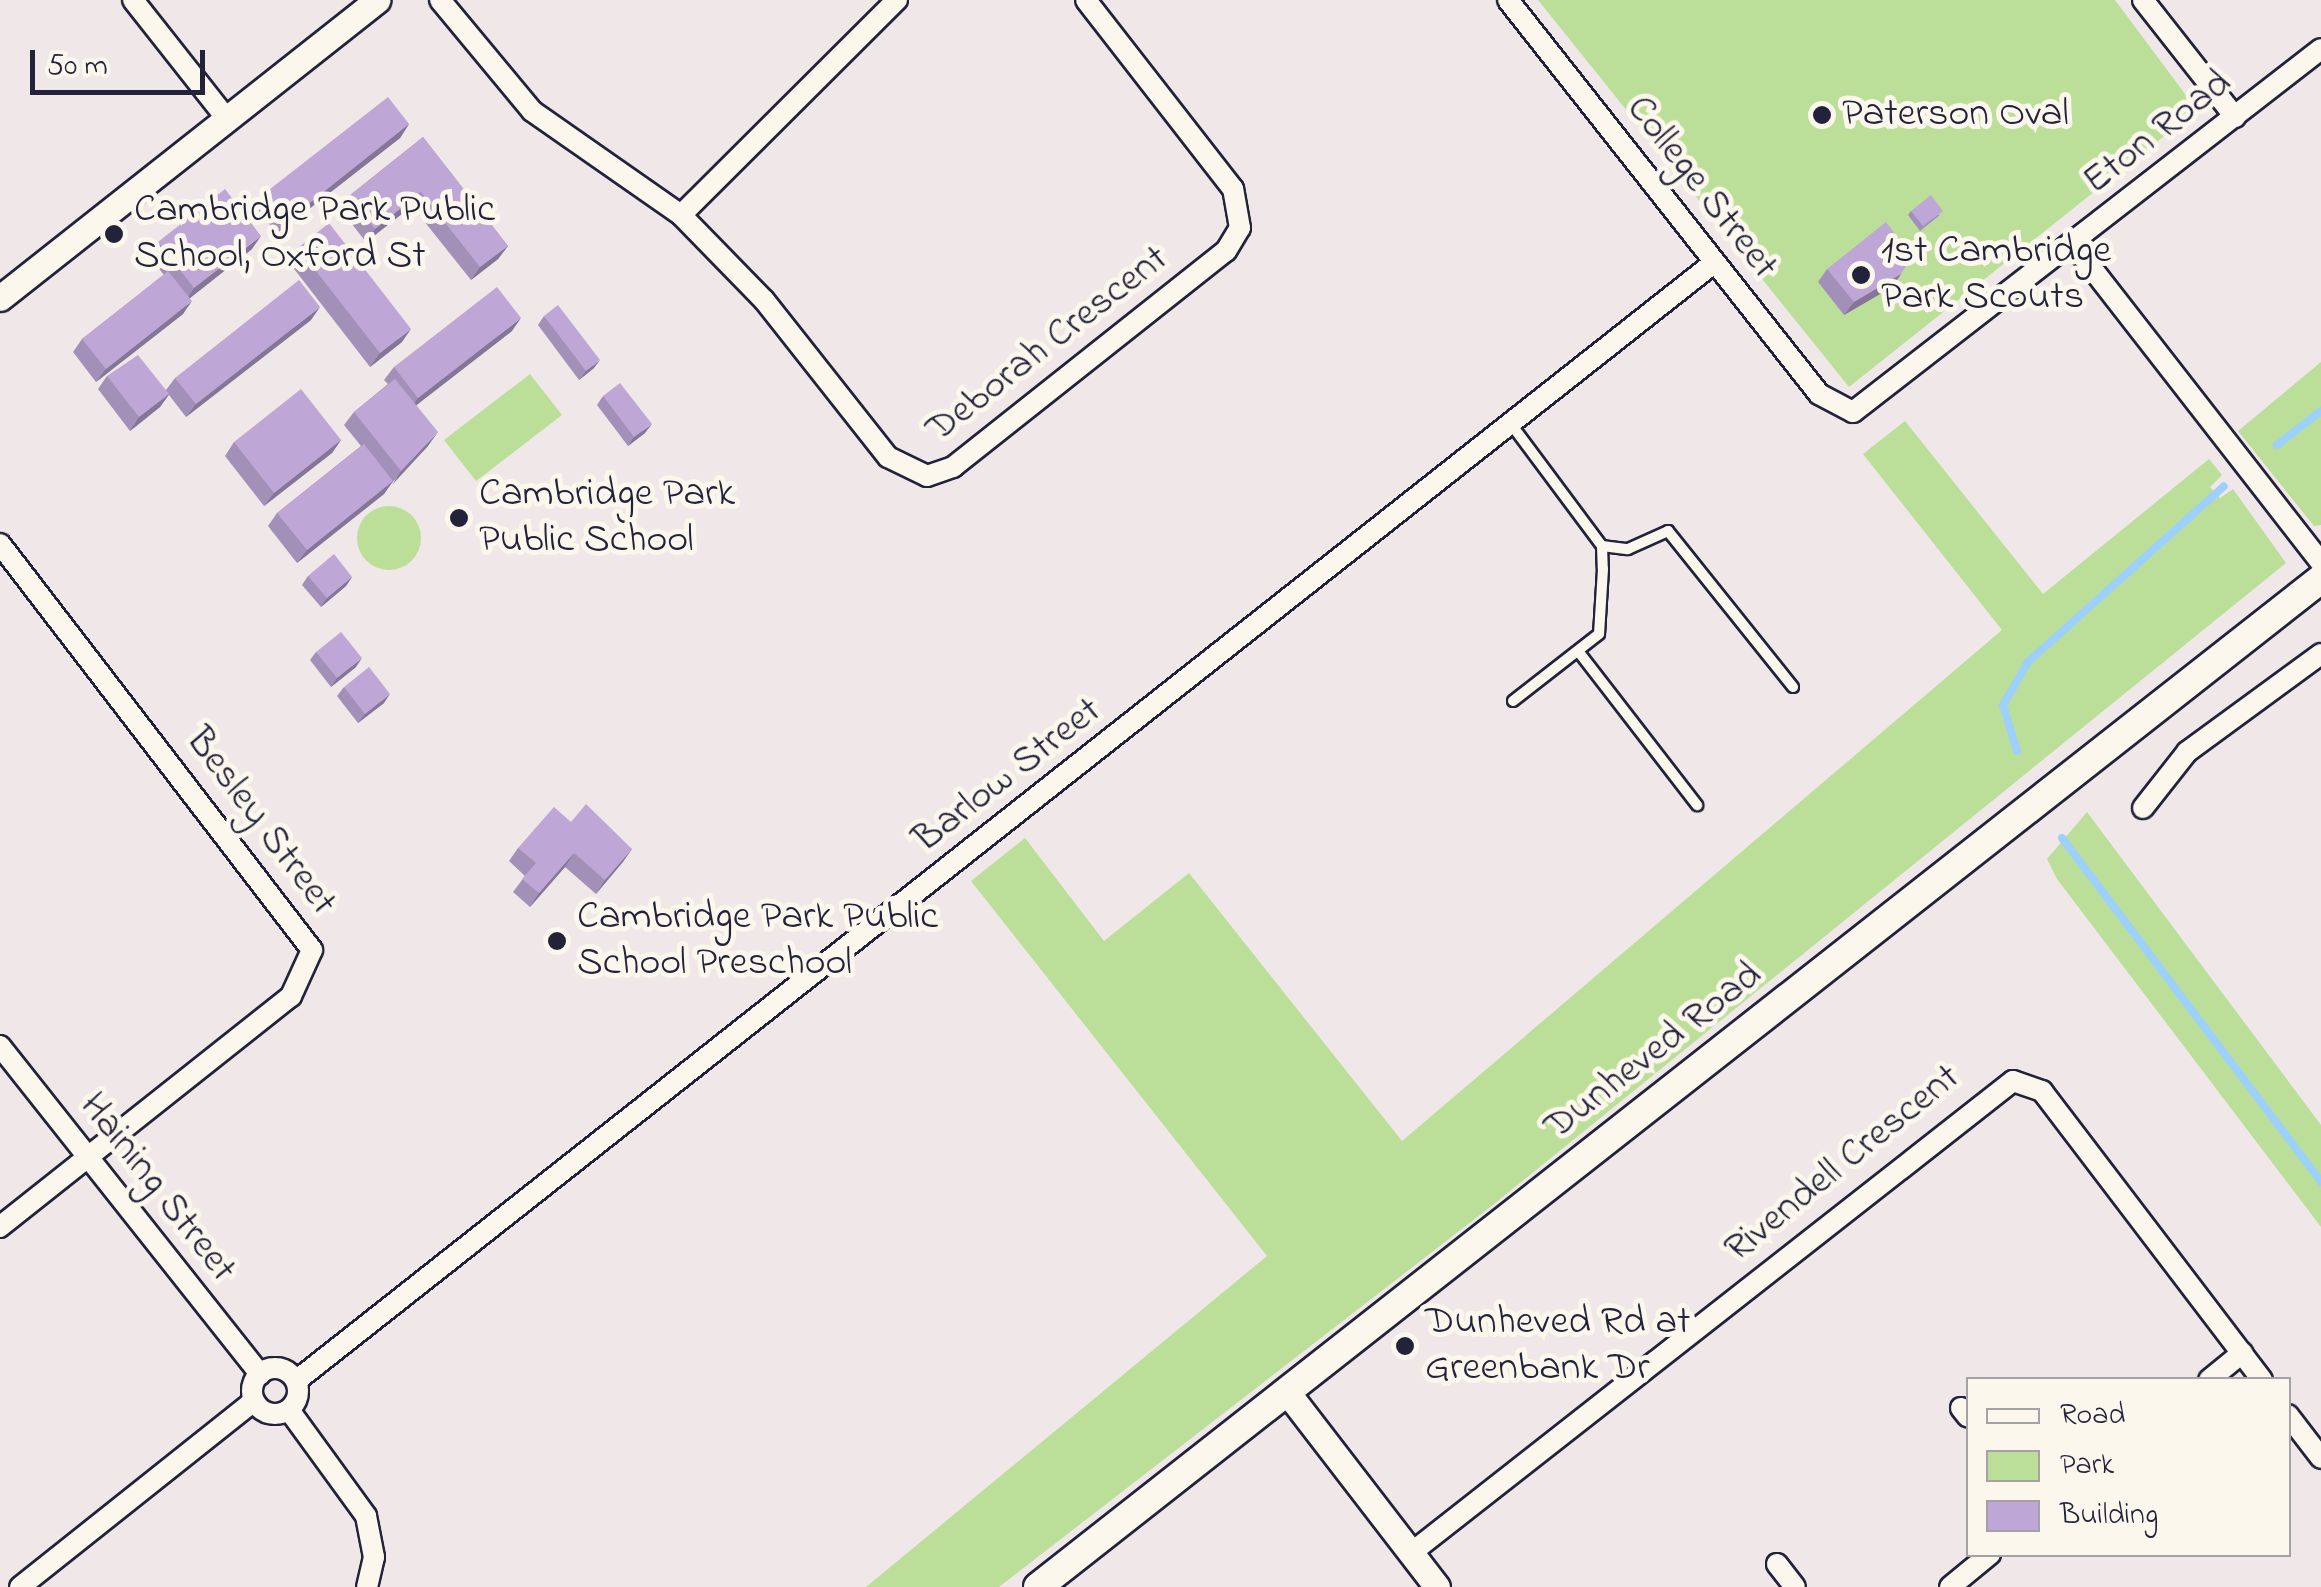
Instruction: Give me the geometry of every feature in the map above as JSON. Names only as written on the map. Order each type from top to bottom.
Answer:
[{"type":"main road","name":"Dunheved Road","points":[[1038,1587],[2321,579]]},
{"type":"street","points":[[133,0],[227,119]]},
{"type":"street","points":[[0,298],[377,0]]},
{"type":"street","name":"Deborah Crescent","points":[[440,0],[550,128],[681,215],[764,300],[894,463],[919,475],[944,472],[1226,251],[1240,228],[1233,188],[1086,0]]},
{"type":"street","points":[[681,215],[896,0]]},
{"type":"street","name":"College Street","points":[[1508,0],[1819,394],[1845,411]]},
{"type":"street","points":[[2143,0],[2235,117]]},
{"type":"street","name":"Eton Road","points":[[1845,411],[1873,402],[2321,49]]},
{"type":"street","points":[[2072,244],[2321,562]]},
{"type":"street","name":"Barlow Street","points":[[296,1380],[1715,262]]},
{"type":"street","name":"Besley Street","points":[[0,544],[312,950],[292,996],[0,1227]]},
{"type":"street","points":[[2143,808],[2187,752],[2321,654]]},
{"type":"street","name":"Haining Street","points":[[0,1046],[260,1374]]},
{"type":"street","name":"Rivendell Crescent","points":[[1410,1553],[2008,1082],[2042,1090],[2260,1377]]},
{"type":"street","points":[[2213,1377],[2242,1353]]},
{"type":"street","points":[[20,1587],[254,1402],[260,1374],[280,1368],[296,1380],[289,1410],[366,1516],[374,1556],[368,1587]]},
{"type":"street","points":[[1287,1392],[1437,1587]]},
{"type":"street","points":[[254,1402],[270,1414],[289,1410]]},
{"type":"street","points":[[2291,1419],[2321,1458]]},
{"type":"street","points":[[1950,1587],[1986,1557]]},
{"type":"street","points":[[1777,1564],[1795,1587]]},
{"type":"lane","points":[[1510,423],[1602,546],[1602,628],[1513,701]]},
{"type":"lane","points":[[1602,546],[1628,548],[1668,531],[1793,687]]},
{"type":"lane","points":[[1578,651],[1698,805]]},
{"type":"green space","points":[[1538,0],[2115,0],[2197,110],[1849,387]]},
{"type":"green space","points":[[2321,362],[2321,525],[2314,526],[2238,431]]},
{"type":"green space","points":[[530,374],[562,415],[476,481],[444,440]]},
{"type":"green space","points":[[1905,421],[2043,594],[2209,459],[2222,475],[2210,487],[2220,498],[2233,489],[2286,563],[1494,1204],[999,1587],[866,1587],[1267,1256],[971,881],[1025,838],[1104,941],[1189,873],[1402,1141],[2002,630],[1863,454]]},
{"type":"green space","points":[[389,506],[412,515],[421,538],[412,561],[389,570],[366,561],[357,538],[366,515]]},
{"type":"green space","points":[[2087,812],[2321,1125],[2321,1227],[2057,879],[2047,859]]},
{"type":"building","points":[[388,97],[409,124],[287,221],[265,193]]},
{"type":"building","points":[[423,137],[508,246],[480,267],[421,192],[375,229],[349,196]]},
{"type":"building","points":[[225,189],[261,236],[194,288],[158,242]]},
{"type":"building","points":[[1931,195],[1943,211],[1923,226],[1911,211]]},
{"type":"building","name":"1st Cambridge Park Scouts","points":[[1886,222],[1912,256],[1901,274],[1854,302],[1827,269]]},
{"type":"building","points":[[329,223],[411,329],[380,353],[298,248]]},
{"type":"building","points":[[168,271],[192,301],[106,369],[82,339]]},
{"type":"building","points":[[299,280],[320,307],[196,404],[175,378]]},
{"type":"building","points":[[497,287],[521,318],[418,398],[394,367]]},
{"type":"building","points":[[558,305],[600,360],[586,371],[544,316]]},
{"type":"building","points":[[138,355],[169,394],[139,417],[107,376]]},
{"type":"building","points":[[395,379],[438,432],[401,471],[354,412]]},
{"type":"building","points":[[620,383],[652,424],[634,437],[603,396]]},
{"type":"building","points":[[301,389],[341,440],[274,493],[234,442]]},
{"type":"building","points":[[364,444],[393,481],[307,550],[277,513]]},
{"type":"building","points":[[334,554],[352,577],[327,598],[308,576]]},
{"type":"building","points":[[341,632],[362,658],[337,678],[316,652]]},
{"type":"building","points":[[369,667],[390,694],[365,714],[344,687]]},
{"type":"building","points":[[586,804],[632,849],[605,880],[574,853],[539,893],[522,879],[536,863],[518,848],[554,807],[571,822]]},
{"type":"waterway","points":[[2277,445],[2321,411]]},
{"type":"waterway","points":[[2017,751],[2003,705],[2028,662],[2224,486]]},
{"type":"waterway","points":[[2062,838],[2321,1182]]},
{"type":"place","name":"Paterson Oval","points":[[1822,115]]},
{"type":"place","name":"Cambridge Park Public School, Oxford St","points":[[114,234]]},
{"type":"place","name":"1st Cambridge Park Scouts","points":[[1861,275]]},
{"type":"place","name":"Cambridge Park Public School","points":[[459,518]]},
{"type":"place","name":"Cambridge Park Public School Preschool","points":[[557,941]]},
{"type":"place","name":"Dunheved Rd at Greenbank Dr","points":[[1405,1346]]}]
